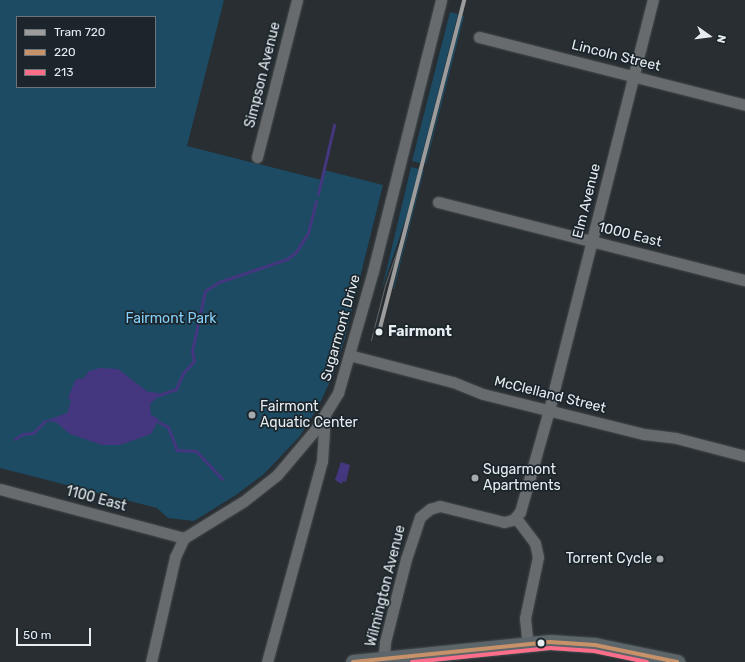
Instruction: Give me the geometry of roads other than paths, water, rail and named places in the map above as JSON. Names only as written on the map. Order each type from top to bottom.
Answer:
[{"type":"street","name":"Simpson Avenue","points":[[257,157],[297,0]]},
{"type":"street","name":"Sugarmont Drive","points":[[267,662],[322,460],[326,416],[338,393],[349,355],[441,0]]},
{"type":"street","name":"Elm Avenue","points":[[549,410],[653,0]]},
{"type":"street","name":"Lincoln Street","points":[[479,37],[745,105]]},
{"type":"street","name":"1000 East","points":[[438,202],[745,280]]},
{"type":"street","name":"McClelland Street","points":[[349,355],[549,410],[644,434],[676,438],[745,456]]},
{"type":"street","points":[[528,644],[524,622],[538,557],[535,543],[516,518],[520,512],[549,410]]},
{"type":"street","points":[[151,662],[175,557],[184,538],[266,484],[296,455],[326,416]]},
{"type":"street","name":"1100 East","points":[[0,489],[184,538]]},
{"type":"street","name":"Wilmington Avenue","points":[[383,661],[385,642],[406,559],[420,517],[430,509],[440,506],[504,522],[516,518]]},
{"type":"street","points":[[353,662],[383,661],[528,644],[579,643],[677,662]]},
{"type":"waterway","points":[[318,194],[334,125]]},
{"type":"waterway","points":[[159,395],[176,389],[183,373],[194,361],[192,351],[205,291],[219,282],[287,259],[296,252],[308,233],[316,201]]},
{"type":"waterway","points":[[15,439],[23,434],[33,433],[45,421]]},
{"type":"waterway","points":[[159,422],[168,427],[177,450],[196,451],[222,479]]},
{"type":"tram line","name":"720","points":[[379,332],[464,0]]},
{"type":"tram line","points":[[371,340],[385,285],[409,217]]},
{"type":"place","name":"Fairmont","points":[[379,332]]},
{"type":"place","name":"Fairmont Aquatic Center","points":[[252,415]]},
{"type":"place","name":"Sugarmont Apartments","points":[[475,478]]},
{"type":"place","name":"Torrent Cycle","points":[[660,559]]},
{"type":"park label","name":"Fairmont Park","points":[[171,319]]}]
